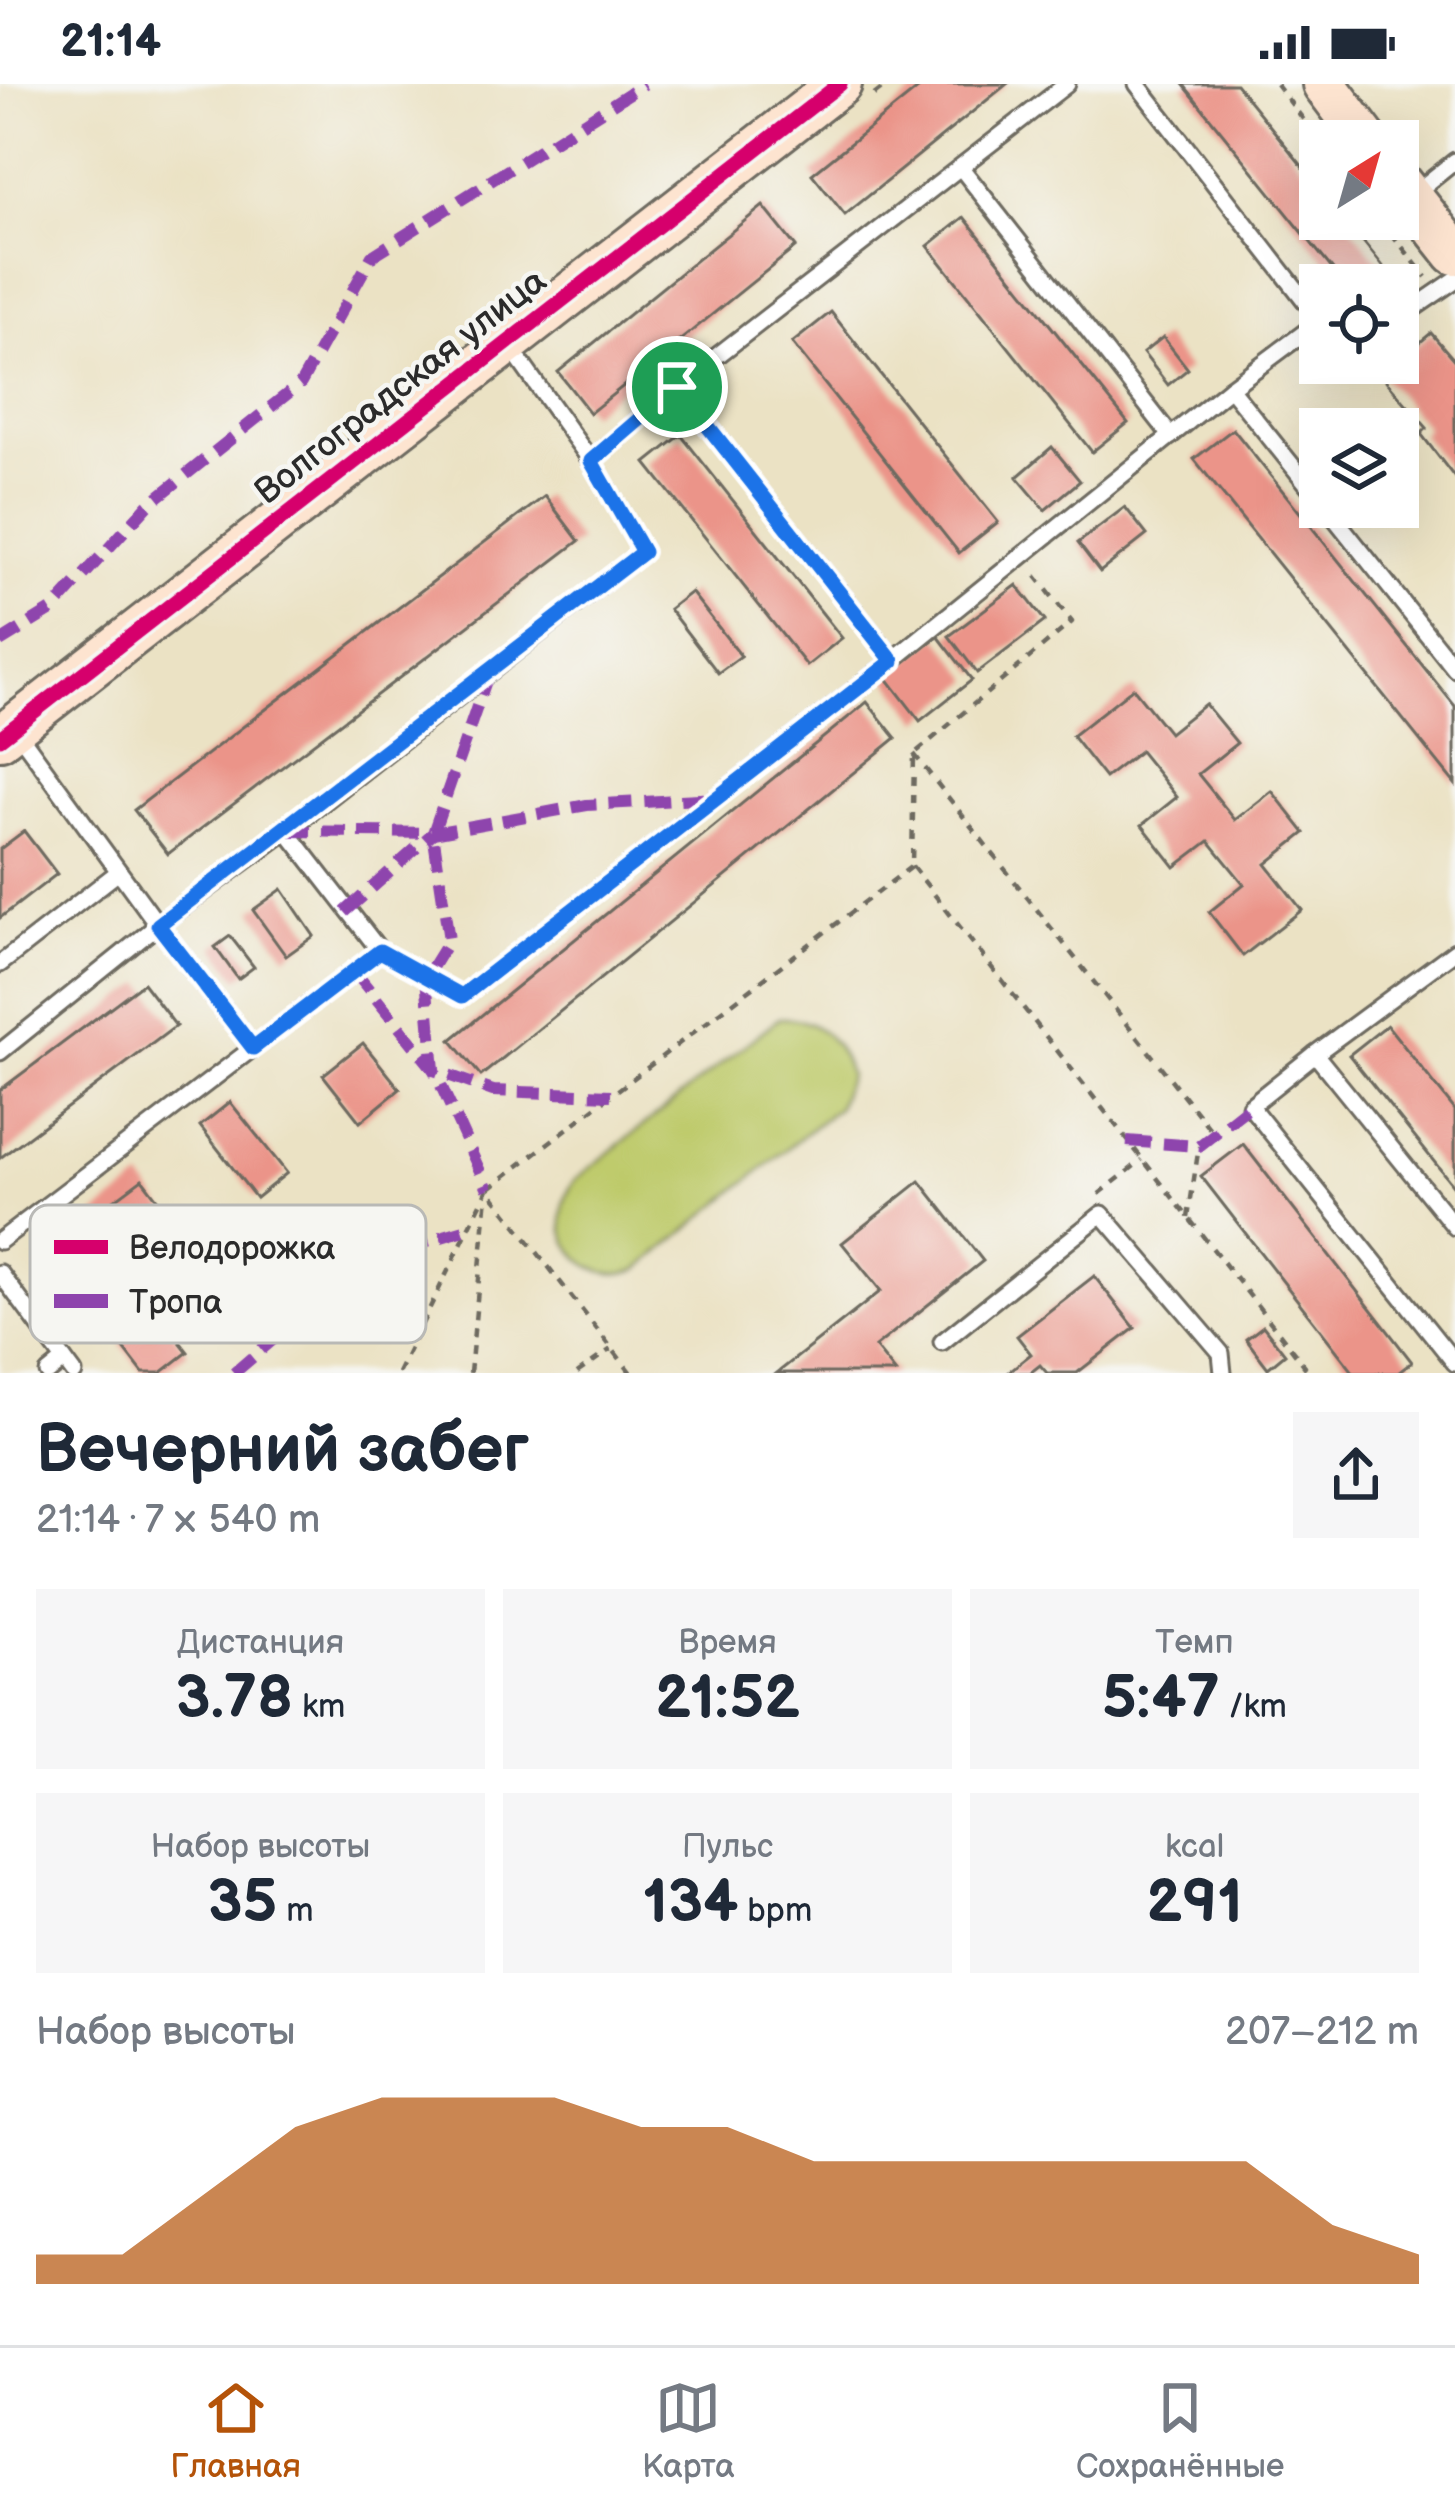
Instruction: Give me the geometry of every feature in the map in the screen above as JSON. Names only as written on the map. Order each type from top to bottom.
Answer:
[{"type":"street","name":"Волгоградская улица","points":[[7,732],[840,84]]},
{"type":"street","points":[[1324,84],[1351,120]]},
{"type":"street","points":[[1419,220],[1455,253]]},
{"type":"lane","points":[[591,461],[677,387],[1067,84]]},
{"type":"lane","points":[[1137,84],[1299,294]]},
{"type":"lane","points":[[1419,184],[1455,161]]},
{"type":"lane","points":[[962,170],[1171,436]]},
{"type":"lane","points":[[1419,304],[1455,280]]},
{"type":"lane","points":[[286,831],[380,951],[462,996],[1299,337]]},
{"type":"lane","points":[[0,1052],[643,552],[591,461],[507,343]]},
{"type":"lane","points":[[677,387],[893,661]]},
{"type":"lane","points":[[1230,388],[1299,474]]},
{"type":"lane","points":[[1342,528],[1455,669]]},
{"type":"lane","points":[[7,732],[253,1048]]},
{"type":"lane","points":[[0,964],[117,873]]},
{"type":"lane","points":[[47,1205],[380,951]]},
{"type":"lane","points":[[1455,951],[1250,1106],[1455,1364]]},
{"type":"lane","points":[[1315,1054],[1455,1227]]},
{"type":"lane","points":[[942,1342],[1102,1214],[1221,1353],[1223,1373]]},
{"type":"lane","points":[[0,1241],[30,1218]]},
{"type":"lane","points":[[0,1273],[30,1313]]},
{"type":"lane","points":[[48,1373],[69,1366]]},
{"type":"path","points":[[1276,84],[1304,120]]},
{"type":"path","points":[[1414,240],[1437,292]]},
{"type":"path","points":[[1021,557],[1072,622],[914,754],[912,866],[1305,1366],[1297,1373]]},
{"type":"path","points":[[914,754],[1214,1134]]},
{"type":"path","points":[[426,1316],[488,1189],[912,866]]},
{"type":"path","points":[[1188,1219],[1198,1146]]},
{"type":"path","points":[[1102,1214],[1095,1197],[1142,1160]]},
{"type":"path","points":[[488,1189],[631,1373]]},
{"type":"path","points":[[470,1373],[488,1189]]},
{"type":"path","points":[[398,1373],[413,1343]]},
{"type":"path","points":[[577,1373],[612,1348]]},
{"type":"green space","points":[[779,1018],[804,1022],[833,1042],[849,1075],[838,1107],[639,1269],[620,1274],[586,1264],[565,1236],[562,1218],[576,1179]]},
{"type":"building","points":[[924,84],[1007,84],[845,215],[812,174]]},
{"type":"building","points":[[1183,84],[1236,84],[1299,162],[1299,228]]},
{"type":"building","points":[[763,206],[796,247],[590,413],[558,372]]},
{"type":"building","points":[[964,217],[1128,423],[1092,452],[928,246]]},
{"type":"building","points":[[1309,240],[1362,240],[1381,264],[1328,264]]},
{"type":"building","points":[[831,312],[998,522],[959,553],[792,343]]},
{"type":"building","points":[[1431,333],[1455,361],[1455,478],[1421,434],[1427,428],[1419,419],[1419,408],[1410,408],[1389,384],[1419,384],[1419,343]]},
{"type":"building","points":[[1163,337],[1188,369],[1168,385],[1143,353]]},
{"type":"building","points":[[1233,429],[1299,511],[1299,528],[1312,528],[1455,706],[1455,784],[1194,459]]},
{"type":"building","points":[[681,435],[842,638],[807,666],[646,463]]},
{"type":"building","points":[[1052,447],[1080,481],[1045,510],[1017,477]]},
{"type":"building","points":[[545,496],[579,541],[168,854],[134,810]]},
{"type":"building","points":[[1125,507],[1147,535],[1100,572],[1078,543]]},
{"type":"building","points":[[1017,585],[1045,621],[977,673],[949,636]]},
{"type":"building","points":[[691,592],[741,656],[718,673],[669,609]]},
{"type":"building","points":[[938,636],[972,680],[920,721],[886,677]]},
{"type":"building","points":[[1133,688],[1169,733],[1205,704],[1237,743],[1198,774],[1235,820],[1272,791],[1305,833],[1266,864],[1302,910],[1243,956],[1209,912],[1244,884],[1209,841],[1175,867],[1142,825],[1177,797],[1140,751],[1105,778],[1072,736]]},
{"type":"building","points":[[867,702],[896,738],[481,1076],[451,1040]]},
{"type":"building","points":[[24,831],[57,874],[0,918],[0,849]]},
{"type":"building","points":[[282,889],[314,936],[286,956],[253,910]]},
{"type":"building","points":[[230,936],[254,967],[238,979],[215,947]]},
{"type":"building","points":[[143,983],[176,1026],[0,1158],[0,1090]]},
{"type":"building","points":[[1387,1025],[1455,1110],[1455,1188],[1349,1055]]},
{"type":"building","points":[[363,1043],[400,1089],[360,1122],[323,1075]]},
{"type":"building","points":[[230,1102],[287,1173],[256,1198],[200,1126]]},
{"type":"building","points":[[1243,1144],[1412,1362],[1398,1373],[1354,1373],[1201,1176]]},
{"type":"building","points":[[142,1179],[162,1205],[107,1205]]},
{"type":"building","points":[[920,1181],[983,1261],[875,1347],[896,1373],[777,1373],[881,1291],[842,1243]]},
{"type":"building","points":[[1094,1276],[1135,1328],[1077,1373],[1047,1373],[1040,1365],[1030,1373],[1007,1373],[1031,1354],[1017,1336]]},
{"type":"building","points":[[1263,1326],[1285,1354],[1268,1368],[1246,1339]]},
{"type":"building","points":[[120,1343],[181,1343],[188,1352],[161,1373],[143,1373]]},
{"type":"marked path","points":[[0,642],[53,609],[148,505],[301,383],[372,256],[644,84]]},
{"type":"marked path","points":[[489,672],[433,833],[449,940],[426,977],[434,1070],[493,1091],[611,1095]]},
{"type":"marked path","points":[[287,831],[433,833],[587,805],[716,798]]},
{"type":"marked path","points":[[345,912],[433,833]]},
{"type":"marked path","points":[[354,971],[434,1070],[488,1189]]},
{"type":"marked path","points":[[1127,1141],[1199,1146],[1250,1106]]},
{"type":"marked path","points":[[426,1241],[468,1229]]},
{"type":"marked path","points":[[234,1373],[269,1343]]},
{"type":"cycle path","points":[[0,738],[840,84]]},
{"type":"route","points":[[677,387],[893,661],[462,996],[380,951],[253,1048],[158,925],[643,552],[591,461],[677,387]]}]
